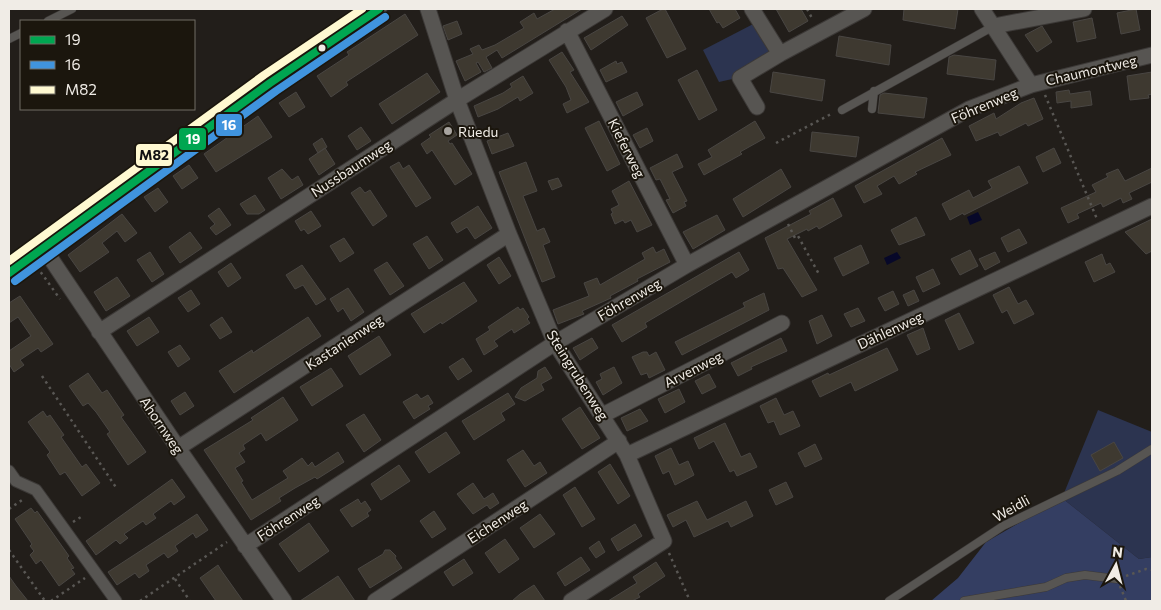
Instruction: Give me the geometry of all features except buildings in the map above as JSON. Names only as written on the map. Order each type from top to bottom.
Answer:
[{"type":"street","points":[[9,273],[270,83],[379,9]]},
{"type":"street","name":"Steingrubenweg","points":[[428,9],[456,100],[509,234],[555,342],[627,455],[664,540]]},
{"type":"street","name":"Nussbaumweg","points":[[99,332],[456,100],[606,9]]},
{"type":"street","points":[[752,9],[780,54]]},
{"type":"street","points":[[757,108],[740,78],[780,54],[864,9]]},
{"type":"street","name":"Chaumontweg","points":[[982,9],[1035,84],[1152,55]]},
{"type":"street","points":[[994,26],[1084,9]]},
{"type":"street","name":"Kieferweg","points":[[568,31],[687,266]]},
{"type":"street","name":"Föhrenweg","points":[[246,546],[555,342],[782,212],[969,109],[1035,84]]},
{"type":"street","name":"Dählenweg","points":[[627,455],[1152,206]]},
{"type":"street","name":"Kastanienweg","points":[[178,448],[509,234]]},
{"type":"street","name":"Ahornweg","points":[[43,247],[99,332],[284,601]]},
{"type":"street","name":"Arvenweg","points":[[603,415],[782,323]]},
{"type":"street","name":"Eichenweg","points":[[375,601],[619,441]]},
{"type":"street","points":[[9,471],[16,481],[36,490],[116,601]]},
{"type":"street","points":[[571,601],[664,540]]},
{"type":"lane","points":[[50,20],[72,9]]},
{"type":"lane","points":[[842,110],[994,26]]},
{"type":"lane","points":[[872,109],[874,91]]},
{"type":"lane","name":"Weidli","points":[[889,601],[1003,526],[1117,471],[1152,449]]},
{"type":"lane","points":[[964,601],[1046,587],[1066,578],[1085,575],[1117,579]]},
{"type":"path","points":[[1035,84],[1058,122],[1095,215]]},
{"type":"path","points":[[776,143],[823,116],[842,110]]},
{"type":"path","points":[[782,212],[795,238],[798,236],[820,276]]},
{"type":"path","points":[[42,376],[117,489]]},
{"type":"path","points":[[9,510],[36,490]]},
{"type":"path","points":[[140,601],[229,540]]},
{"type":"path","points":[[664,540],[690,601]]},
{"type":"path","points":[[9,550],[45,601]]},
{"type":"path","points":[[1126,601],[1117,579],[1146,569],[1152,570]]},
{"type":"path","points":[[51,601],[96,571]]},
{"type":"path","points":[[174,579],[190,601]]},
{"type":"shaded area","points":[[761,20],[779,55],[741,77],[719,82],[703,50]]},
{"type":"shaded area","points":[[978,212],[982,220],[970,225],[967,217]]},
{"type":"shaded area","points":[[897,252],[901,258],[887,265],[884,258]]},
{"type":"shaded area","points":[[1098,410],[1152,432],[1152,557],[1139,559],[1062,498]]},
{"type":"shaded area","points":[[1062,498],[1139,559],[1152,557],[1152,601],[931,601],[958,578],[986,542]]},
{"type":"transit line","name":"M82","points":[[9,261],[264,75],[362,9]]},
{"type":"transit line","name":"19","points":[[9,273],[270,83],[379,9]]},
{"type":"transit line","name":"16","points":[[15,281],[276,91],[385,17]]},
{"type":"place","name":"Rüedu","points":[[448,131]]}]
